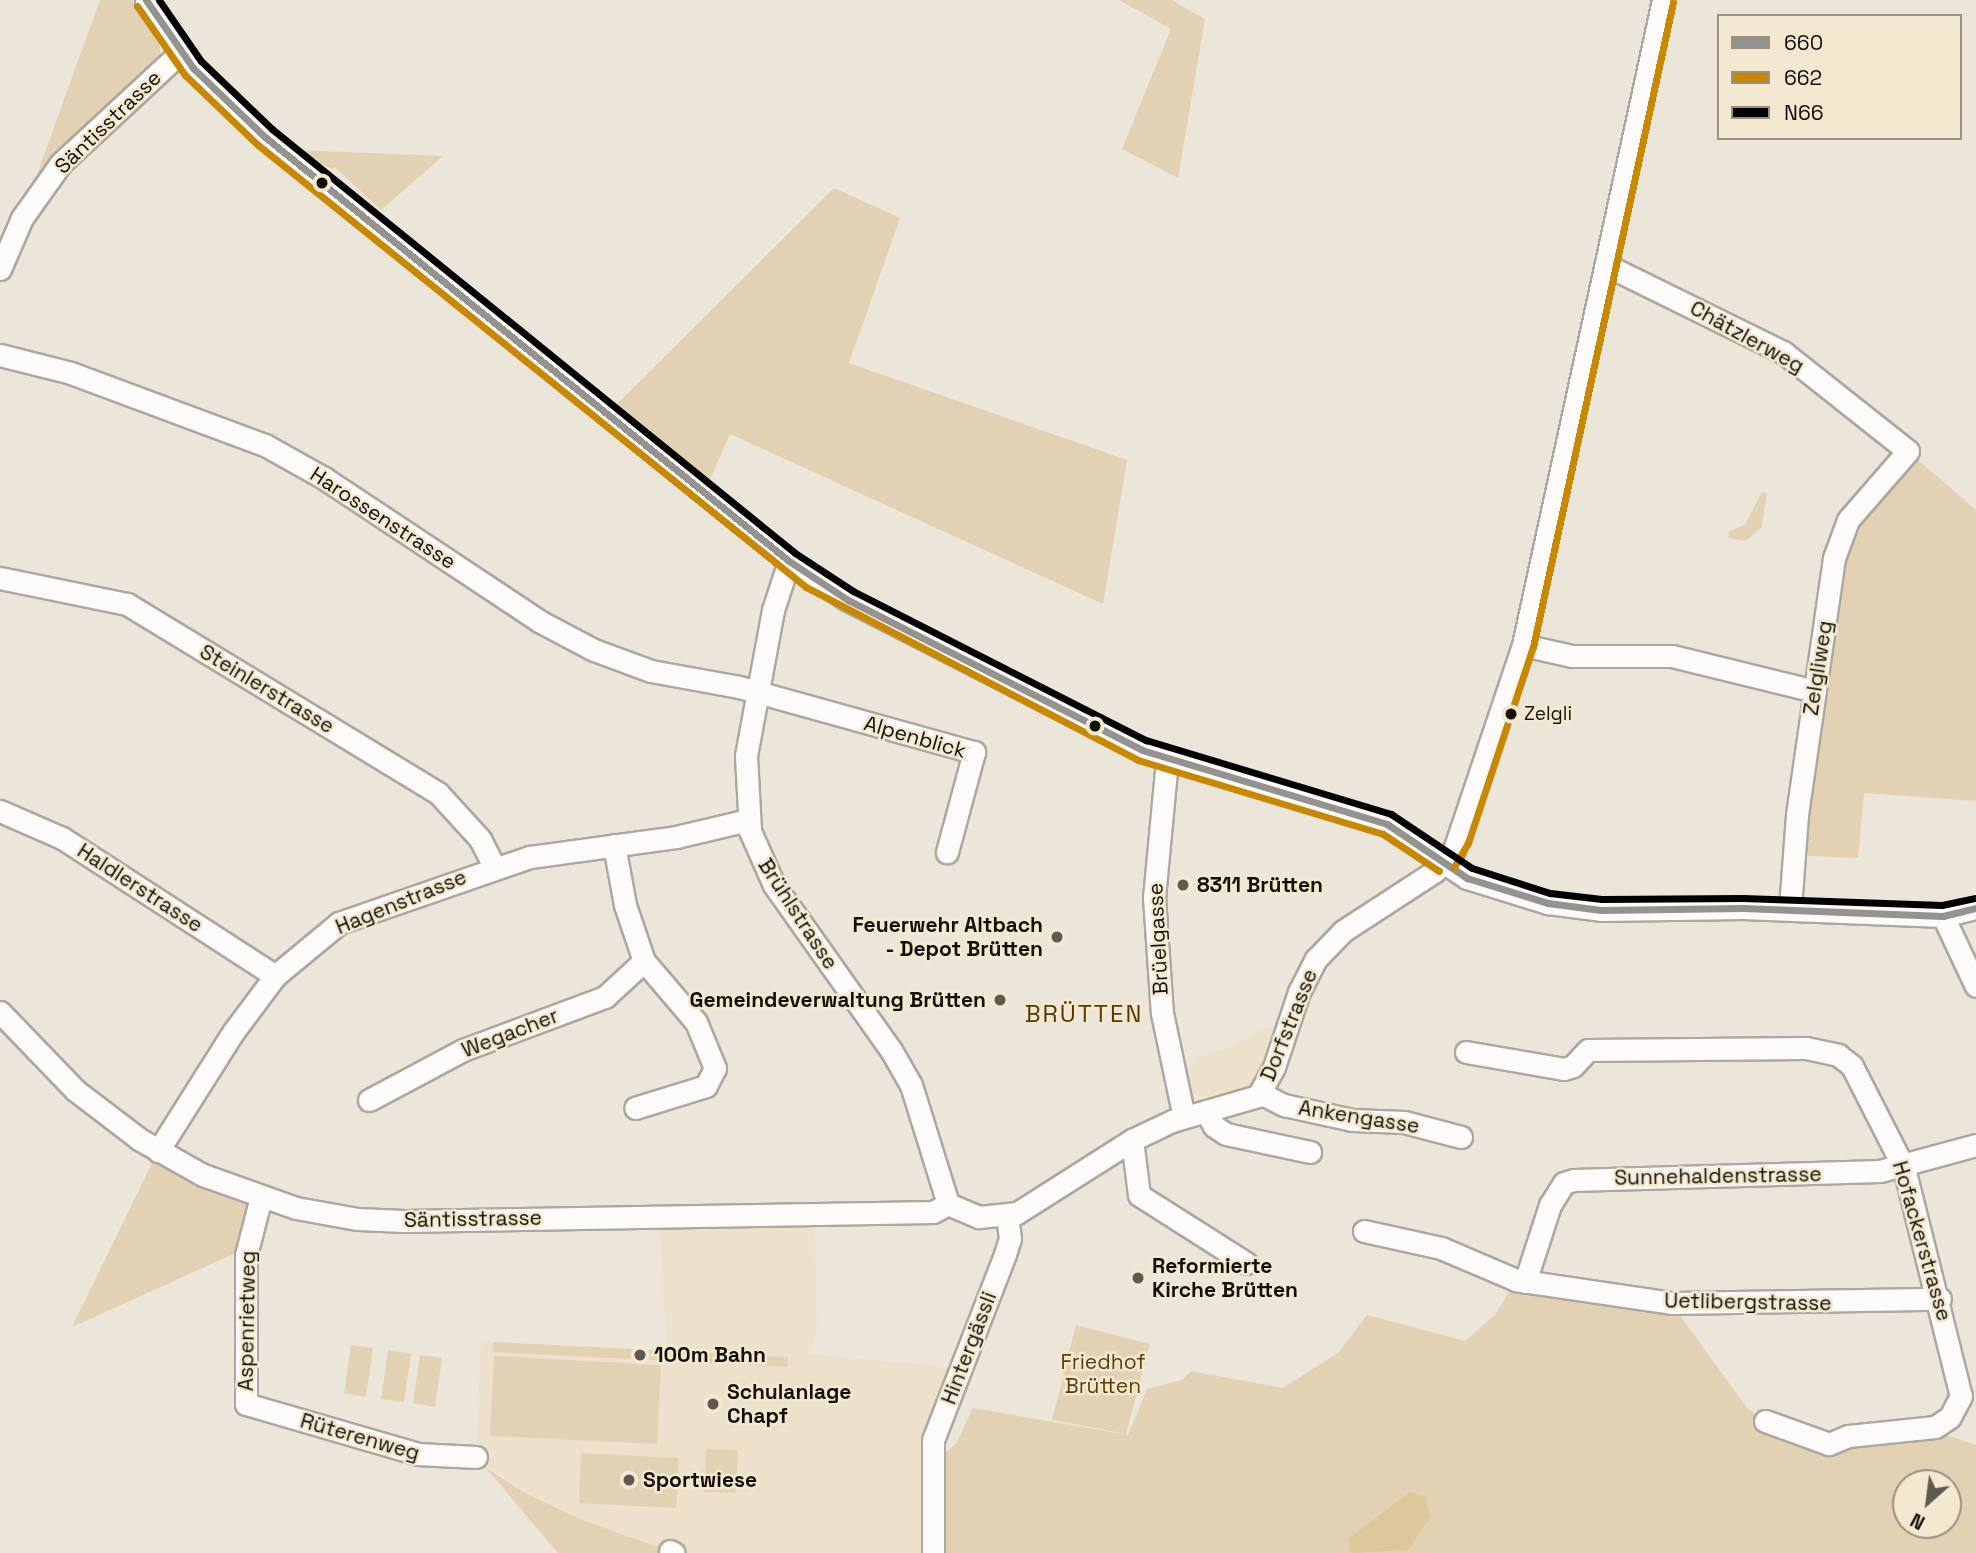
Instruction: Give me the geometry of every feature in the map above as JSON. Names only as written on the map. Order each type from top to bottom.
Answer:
[{"type":"street","points":[[146,0],[181,52],[265,137],[789,561],[865,608],[1167,760],[1387,824],[1467,878],[1506,893],[1601,910],[1790,909],[1943,916],[1976,908]]},
{"type":"street","points":[[1445,862],[1458,840],[1523,645],[1608,266],[1663,0]]},
{"type":"street","name":"Säntisstrasse","points":[[0,269],[22,218],[61,163],[181,52]]},
{"type":"street","name":"Chätzlerweg","points":[[1608,266],[1783,352],[1908,451]]},
{"type":"street","name":"Harossenstrasse","points":[[0,355],[71,373],[265,445],[324,478],[548,627],[594,650],[652,670],[758,692]]},
{"type":"street","name":"Zelgliweg","points":[[1790,909],[1797,815],[1840,537],[1860,505],[1908,451]]},
{"type":"street","name":"Brühlstrasse","points":[[789,561],[773,610],[746,755],[748,820],[766,871],[891,1050],[911,1085],[948,1204]]},
{"type":"street","name":"Steinlerstrasse","points":[[0,578],[127,604],[438,793],[480,839],[494,866]]},
{"type":"street","points":[[1523,645],[1572,656],[1672,656],[1815,691]]},
{"type":"street","name":"Alpenblick","points":[[758,692],[974,752],[947,852]]},
{"type":"street","name":"Brüelgasse","points":[[1167,760],[1154,897],[1162,1013],[1184,1117]]},
{"type":"street","name":"Haldlerstrasse","points":[[0,811],[62,838],[275,976]]},
{"type":"street","name":"Hagenstrasse","points":[[158,1151],[234,1031],[275,976],[339,923],[494,866],[748,820]]},
{"type":"street","points":[[614,845],[625,905],[644,961],[696,1022],[715,1068],[706,1086],[635,1108]]},
{"type":"street","name":"Dorfstrasse","points":[[1006,1215],[1042,1201],[1096,1159],[1132,1140],[1184,1117],[1260,1093],[1316,959],[1343,931],[1445,862]]},
{"type":"street","points":[[1943,916],[1976,986]]},
{"type":"street","name":"Wegacher","points":[[369,1100],[463,1050],[605,997],[644,961]]},
{"type":"street","name":"Säntisstrasse","points":[[0,1012],[75,1090],[158,1151],[203,1175],[261,1197],[358,1219],[404,1221],[933,1212],[948,1204]]},
{"type":"street","name":"Hofackerstrasse","points":[[1466,1052],[1564,1069],[1573,1066],[1588,1050],[1822,1049],[1838,1055],[1863,1080],[1904,1168],[1961,1381],[1961,1396],[1950,1417],[1935,1427],[1848,1436],[1829,1444],[1765,1421]]},
{"type":"street","name":"Ankengasse","points":[[1260,1093],[1284,1105],[1352,1120],[1404,1122],[1461,1137]]},
{"type":"street","points":[[1206,1111],[1214,1126],[1226,1134],[1310,1152]]},
{"type":"street","points":[[1132,1140],[1139,1195],[1246,1263]]},
{"type":"street","name":"Sunnehaldenstrasse","points":[[1520,1281],[1550,1205],[1564,1183],[1574,1180],[1904,1168],[1976,1145]]},
{"type":"street","name":"Aspenrietweg","points":[[246,1404],[246,1255],[261,1197]]},
{"type":"street","points":[[948,1204],[971,1216],[1006,1215]]},
{"type":"street","name":"Hintergässli","points":[[933,1553],[933,1440],[1006,1254],[1010,1239],[1006,1215]]},
{"type":"street","name":"Uetlibergstrasse","points":[[1364,1231],[1440,1248],[1520,1281],[1707,1306],[1940,1299]]},
{"type":"street","name":"Rüterenweg","points":[[246,1404],[418,1454],[476,1457]]},
{"type":"shaded area","points":[[1278,1027],[1255,1080],[1237,1092],[1216,1099],[1191,1094],[1189,1085],[1184,1086],[1181,1073],[1200,1056],[1223,1050],[1260,1029]]},
{"type":"shaded area","name":"Schulanlage Chapf","points":[[814,1213],[817,1330],[807,1354],[960,1368],[933,1440],[933,1553],[674,1553],[580,1519],[525,1493],[476,1457],[481,1341],[667,1351],[659,1215]]},
{"type":"shaded area","points":[[1410,1492],[1425,1497],[1430,1517],[1408,1550],[1351,1553],[1348,1539]]},
{"type":"green space","points":[[100,0],[132,0],[160,46],[160,60],[35,180]]},
{"type":"green space","points":[[1119,0],[1172,0],[1205,19],[1178,178],[1122,149],[1171,29]]},
{"type":"green space","points":[[295,150],[443,156],[381,210],[335,167],[332,169]]},
{"type":"green space","points":[[834,188],[900,218],[849,363],[1127,460],[1103,604],[730,434],[708,484],[613,408]]},
{"type":"green space","points":[[1908,451],[1976,510],[1976,801],[1864,793],[1858,858],[1794,855],[1834,558]]},
{"type":"green space","points":[[1762,492],[1767,493],[1762,527],[1746,541],[1728,538],[1729,531],[1745,525]]},
{"type":"green space","points":[[158,1151],[261,1197],[238,1252],[72,1327]]},
{"type":"green space","points":[[1513,1286],[1671,1303],[1747,1408],[1765,1421],[1829,1444],[1935,1427],[1943,1434],[1976,1445],[1976,1553],[933,1553],[935,1461],[956,1444],[973,1408],[1128,1435],[1147,1389],[1182,1380],[1191,1371],[1283,1388],[1339,1352],[1367,1315],[1465,1341],[1495,1315]]},
{"type":"green space","name":"Friedhof Brütten","points":[[1076,1325],[1150,1344],[1126,1434],[1052,1420]]},
{"type":"green space","name":"100m Bahn","points":[[493,1342],[788,1357],[787,1367],[493,1352]]},
{"type":"green space","points":[[351,1345],[373,1348],[366,1397],[344,1393]]},
{"type":"green space","points":[[388,1350],[411,1354],[404,1402],[381,1399]]},
{"type":"green space","points":[[420,1355],[442,1358],[435,1407],[413,1403]]},
{"type":"green space","points":[[494,1356],[661,1365],[657,1444],[490,1436]]},
{"type":"green space","points":[[706,1449],[738,1450],[736,1493],[704,1492]]},
{"type":"green space","name":"Sportwiese","points":[[581,1453],[679,1458],[676,1508],[579,1503]]},
{"type":"green space","points":[[485,1467],[525,1493],[580,1519],[674,1553],[558,1553]]},
{"type":"transit line","name":"660","points":[[146,0],[193,68],[265,137],[789,561],[848,600],[1142,750],[1387,824],[1467,878],[1548,903],[1601,910],[1743,908],[1943,916],[1976,908]]},
{"type":"transit line","name":"N66","points":[[159,0],[201,61],[272,129],[795,553],[853,591],[1146,740],[1391,814],[1472,868],[1550,893],[1602,899],[1743,898],[1942,905],[1974,898]]},
{"type":"transit line","name":"662","points":[[1454,867],[1468,843],[1533,647],[1673,2]]},
{"type":"transit line","name":"662","points":[[137,6],[185,75],[258,145],[806,587],[1138,760],[1383,834],[1439,871]]},
{"type":"place","name":"Zelgli","points":[[1511,714]]},
{"type":"place","name":"8311 Brütten","points":[[1183,885]]},
{"type":"place","name":"Feuerwehr Altbach - Depot Brütten","points":[[1057,937]]},
{"type":"place","name":"Gemeindeverwaltung Brütten","points":[[1000,1000]]},
{"type":"place","name":"Reformierte Kirche Brütten","points":[[1138,1278]]},
{"type":"place","name":"100m Bahn","points":[[640,1355]]},
{"type":"place","name":"Schulanlage Chapf","points":[[713,1404]]},
{"type":"place","name":"Sportwiese","points":[[629,1480]]},
{"type":"district","name":"BRÜTTEN","points":[[1084,1014]]}]
